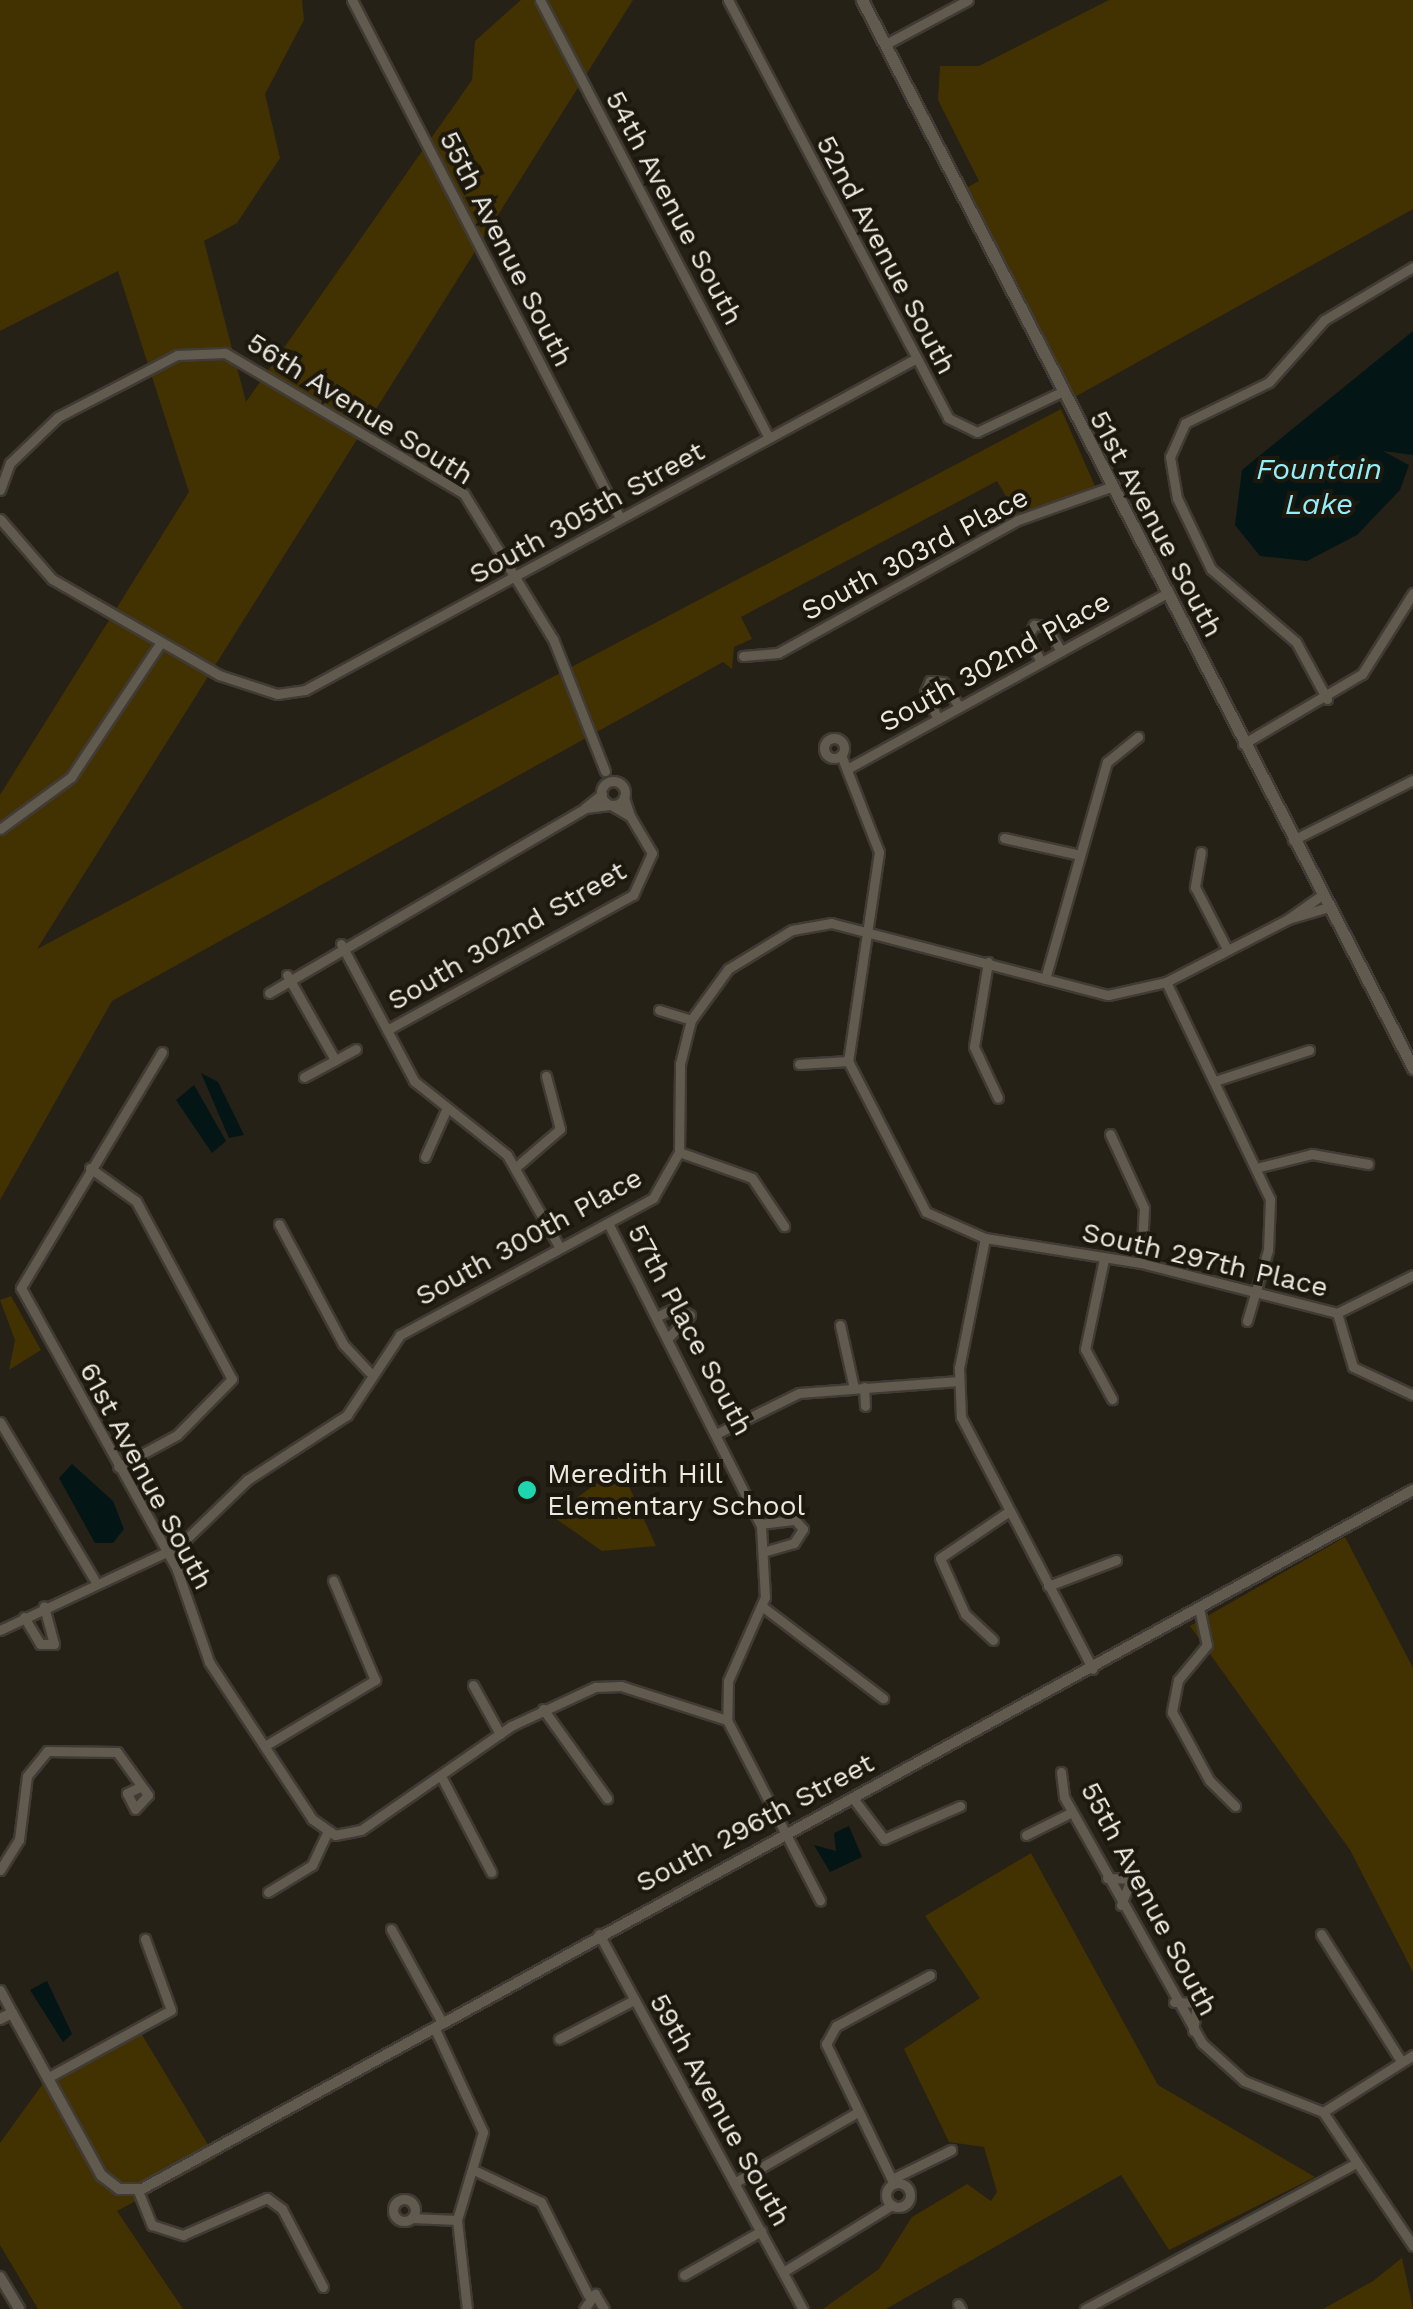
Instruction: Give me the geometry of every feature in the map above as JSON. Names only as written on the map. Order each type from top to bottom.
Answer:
[{"type":"main road","name":"51st Avenue South","points":[[862,0],[1108,488],[1413,1068]]},
{"type":"street","name":"55th Avenue South","points":[[352,0],[620,518]]},
{"type":"street","name":"54th Avenue South","points":[[540,0],[769,438]]},
{"type":"street","name":"52nd Avenue South","points":[[728,0],[915,359],[965,432],[1059,393]]},
{"type":"street","points":[[886,44],[968,0]]},
{"type":"street","points":[[1326,699],[1292,638],[1219,581],[1170,472],[1185,423],[1276,376],[1324,320],[1413,268]]},
{"type":"street","name":"56th Avenue South","points":[[0,490],[13,459],[58,417],[177,356],[225,352],[464,494],[518,577],[573,681],[605,772],[602,791]]},
{"type":"street","name":"South 305th Street","points":[[160,642],[278,694],[340,675],[915,359]]},
{"type":"street","name":"South 303rd Place","points":[[743,656],[778,653],[1018,520],[1108,488]]},
{"type":"street","points":[[0,519],[52,579],[160,642],[71,777],[0,829]]},
{"type":"street","points":[[1243,744],[1326,699],[1382,652],[1413,593]]},
{"type":"street","name":"South 302nd Place","points":[[847,769],[1164,595]]},
{"type":"street","points":[[1041,662],[1028,636],[1034,625],[1046,626],[1061,651]]},
{"type":"street","points":[[938,719],[925,692],[930,681],[943,682],[959,707]]},
{"type":"street","points":[[1046,979],[1107,762],[1138,737]]},
{"type":"street","points":[[799,1064],[848,1060],[879,852],[867,810],[841,756]]},
{"type":"street","name":"56th Avenue South","points":[[605,772],[616,782],[630,816],[650,845],[648,880]]},
{"type":"street","points":[[1293,840],[1413,780]]},
{"type":"street","points":[[269,993],[287,974],[585,808],[616,782]]},
{"type":"street","points":[[602,791],[610,805],[630,816]]},
{"type":"street","points":[[585,808],[610,805],[624,798]]},
{"type":"street","points":[[1004,838],[1080,855]]},
{"type":"street","points":[[1201,852],[1196,888],[1228,948]]},
{"type":"street","name":"South 302nd Street","points":[[387,1030],[648,880]]},
{"type":"street","points":[[784,1226],[752,1178],[680,1152],[680,1064],[692,1020],[728,969],[792,930],[831,922],[1108,995],[1166,982],[1326,901]]},
{"type":"street","points":[[341,944],[414,1081],[516,1167],[560,1248]]},
{"type":"street","points":[[988,962],[974,1047],[998,1098]]},
{"type":"street","points":[[287,974],[335,1060]]},
{"type":"street","points":[[1166,982],[1260,1166],[1268,1250],[1247,1321]]},
{"type":"street","points":[[659,1010],[692,1020]]},
{"type":"street","points":[[304,1077],[356,1049]]},
{"type":"street","points":[[1218,1080],[1310,1050]]},
{"type":"street","points":[[118,1467],[177,1435],[232,1380],[136,1201],[90,1168],[162,1052]]},
{"type":"street","name":"South 297th Place","points":[[848,1060],[926,1212],[984,1238],[1141,1263],[1336,1313],[1413,1275]]},
{"type":"street","points":[[516,1167],[560,1129],[546,1076]]},
{"type":"street","points":[[425,1158],[446,1110]]},
{"type":"street","points":[[1110,1134],[1144,1208],[1141,1263]]},
{"type":"street","name":"South 300th Place","points":[[0,1630],[94,1579],[166,1550],[214,1520],[247,1480],[347,1415],[369,1372],[400,1335],[608,1223],[664,1188],[680,1152]]},
{"type":"street","points":[[1260,1166],[1312,1154],[1368,1164]]},
{"type":"street","name":"61st Avenue South","points":[[90,1168],[22,1288],[166,1550],[207,1658],[328,1831]]},
{"type":"street","name":"57th Place South","points":[[608,1223],[720,1432],[760,1524],[766,1550],[763,1607],[728,1680],[727,1720]]},
{"type":"street","points":[[279,1224],[340,1338],[369,1372]]},
{"type":"street","points":[[984,1238],[958,1381],[961,1417],[1093,1669]]},
{"type":"street","points":[[1104,1259],[1085,1349],[1112,1399]]},
{"type":"street","points":[[658,1316],[688,1312],[687,1327],[669,1337]]},
{"type":"street","points":[[1336,1313],[1353,1368],[1413,1396]]},
{"type":"street","points":[[840,1325],[865,1406]]},
{"type":"street","points":[[720,1432],[794,1395],[958,1381]]},
{"type":"street","points":[[0,1422],[94,1579]]},
{"type":"street","name":"South 296th Street","points":[[138,2190],[599,1932],[1093,1669],[1413,1490]]},
{"type":"street","points":[[993,1640],[965,1614],[940,1558],[1008,1512]]},
{"type":"street","points":[[760,1524],[795,1520],[802,1529],[794,1543],[766,1550]]},
{"type":"street","points":[[1048,1586],[1116,1560]]},
{"type":"street","points":[[268,1744],[375,1680],[332,1580]]},
{"type":"street","points":[[24,1617],[51,1646],[59,1634],[44,1606]]},
{"type":"street","points":[[763,1607],[883,1698]]},
{"type":"street","points":[[1199,1608],[1207,1645],[1178,1680],[1172,1712],[1209,1780],[1234,1806]]},
{"type":"street","points":[[268,1892],[312,1864],[328,1831],[361,1830],[443,1780],[500,1734],[543,1709],[615,1685],[727,1720],[782,1834],[820,1900]]},
{"type":"street","points":[[473,1686],[500,1734]]},
{"type":"street","points":[[543,1709],[607,1798]]},
{"type":"street","points":[[0,1870],[19,1840],[27,1776],[46,1751],[117,1752],[140,1787]]},
{"type":"street","name":"55th Avenue South","points":[[1061,1772],[1072,1812],[1174,2002],[1194,2031],[1244,2081],[1322,2112]]},
{"type":"street","points":[[443,1780],[491,1872]]},
{"type":"street","points":[[852,1797],[884,1839],[960,1806]]},
{"type":"street","points":[[1026,1835],[1072,1812]]},
{"type":"street","points":[[1107,1878],[1131,1878],[1121,1905]]},
{"type":"street","points":[[391,1929],[438,2025],[483,2132],[476,2171],[458,2220],[467,2309]]},
{"type":"street","name":"59th Avenue South","points":[[599,1932],[803,2309]]},
{"type":"street","points":[[1321,1934],[1400,2061]]},
{"type":"street","points":[[46,2078],[171,2010],[145,1939]]},
{"type":"street","points":[[783,2272],[910,2197],[893,2182],[858,2112],[828,2037],[930,1975]]},
{"type":"street","points":[[0,1990],[92,2163],[119,2189],[138,2190],[152,2224],[182,2234],[257,2198],[274,2202],[324,2287]]},
{"type":"street","points":[[560,2039],[634,2000]]},
{"type":"street","points":[[1174,2002],[1200,2008],[1194,2031]]},
{"type":"street","points":[[0,2020],[12,2013]]},
{"type":"street","points":[[1413,2054],[1322,2112],[1413,2246]]},
{"type":"street","points":[[734,2183],[858,2112]]},
{"type":"street","points":[[893,2182],[951,2150]]},
{"type":"street","points":[[1085,2309],[1356,2163]]},
{"type":"street","points":[[476,2171],[541,2202],[588,2295],[584,2309]]},
{"type":"street","points":[[892,2205],[893,2182]]},
{"type":"street","points":[[412,2218],[458,2220]]},
{"type":"street","points":[[684,2275],[761,2232]]},
{"type":"street","points":[[0,2278],[19,2309]]},
{"type":"street","points":[[588,2295],[602,2297],[604,2309]]},
{"type":"shaded area","points":[[0,0],[302,0],[304,20],[265,94],[280,158],[237,223],[204,241],[246,402],[472,80],[475,41],[521,0],[633,0],[37,949],[1061,409],[1098,493],[1016,513],[997,481],[741,617],[752,639],[734,647],[732,669],[723,662],[112,1001],[0,1200],[0,795],[189,492],[118,271],[0,331]]},
{"type":"shaded area","points":[[1109,0],[1413,0],[1413,209],[1064,403],[959,192],[979,181],[938,100],[940,66],[979,66]]},
{"type":"shaded area","points":[[11,1296],[41,1350],[9,1370],[15,1340],[0,1300]]},
{"type":"shaded area","points":[[612,1472],[623,1473],[656,1546],[602,1551],[552,1516]]},
{"type":"shaded area","points":[[1345,1537],[1413,1668],[1413,1972],[1350,1850],[1190,1626]]},
{"type":"shaded area","points":[[1031,1853],[1158,2085],[1315,2177],[1169,2250],[1121,2175],[886,2309],[823,2309],[879,2269],[912,2217],[967,2184],[991,2201],[997,2192],[984,2147],[949,2142],[904,2049],[980,1998],[925,1916]]},
{"type":"shaded area","points":[[138,2028],[216,2158],[117,2211],[183,2309],[38,2309],[0,2245],[0,2143],[47,2078]]},
{"type":"shaded area","points":[[1402,2258],[1413,2309],[1323,2309],[1373,2281]]},
{"type":"water","name":"Fountain Lake","points":[[1413,331],[1413,455],[1383,451],[1409,465],[1400,490],[1357,535],[1307,561],[1260,556],[1235,525],[1242,470]]},
{"type":"water","points":[[201,1073],[218,1082],[244,1135],[229,1138]]},
{"type":"water","points":[[194,1085],[226,1141],[212,1153],[176,1100]]},
{"type":"water","points":[[72,1464],[113,1501],[124,1529],[113,1543],[95,1543],[59,1478]]},
{"type":"water","points":[[849,1826],[862,1857],[830,1872],[814,1845],[836,1851],[834,1833]]},
{"type":"water","points":[[47,1981],[72,2034],[63,2042],[30,1990]]},
{"type":"place","name":"Meredith Hill Elementary School","points":[[527,1490]]}]
